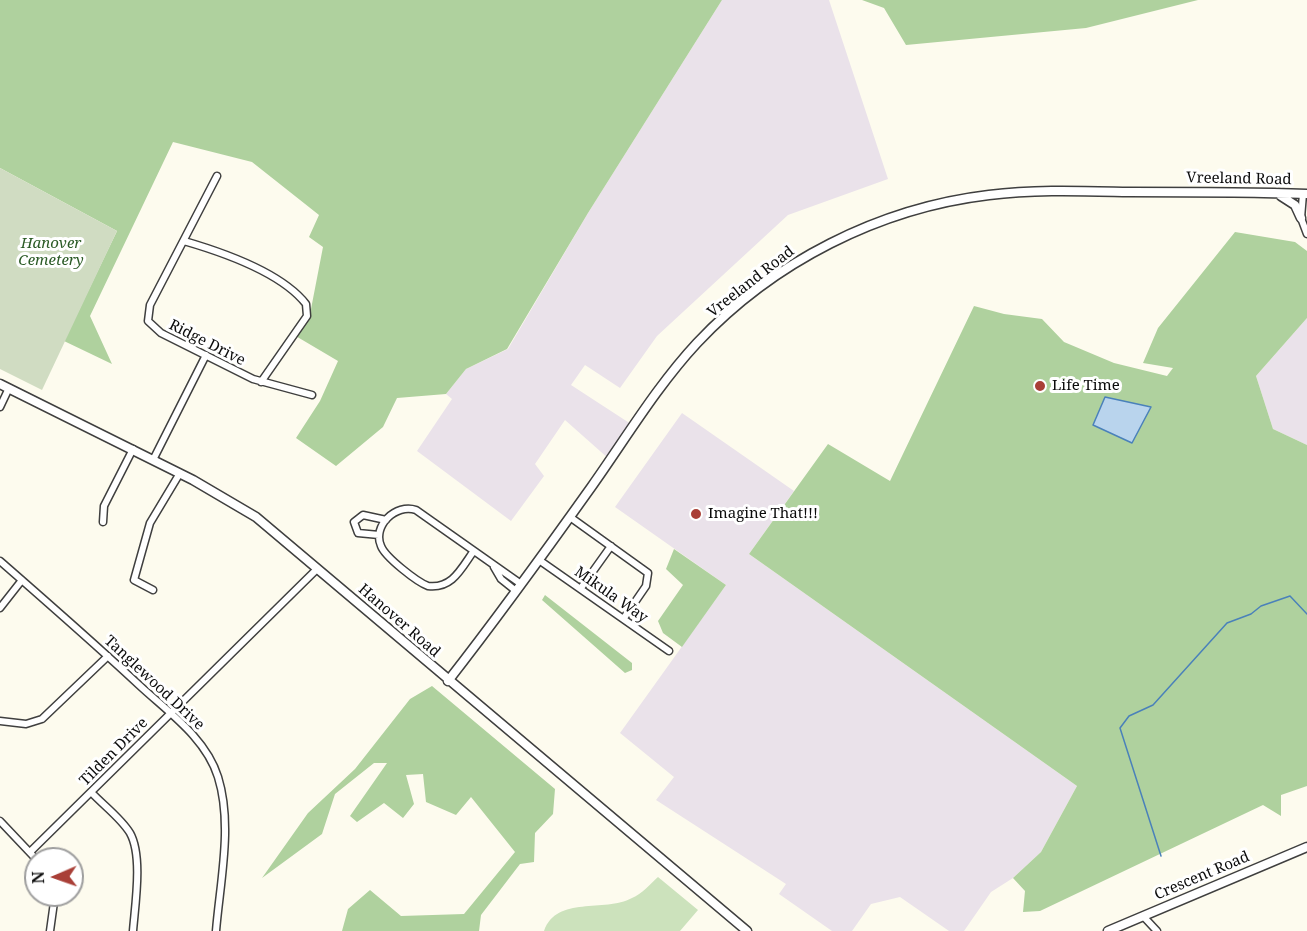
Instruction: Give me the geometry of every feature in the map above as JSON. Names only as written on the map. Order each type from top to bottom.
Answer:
[{"type":"street","name":"Ridge Drive","points":[[217,176],[150,305],[147,317],[153,328],[261,382],[312,395]]},
{"type":"street","name":"Vreeland Road","points":[[448,681],[519,588],[667,380],[697,343],[758,289],[807,256],[845,236],[933,205],[1012,192],[1305,194]]},
{"type":"street","points":[[1275,193],[1289,199],[1301,218],[1307,234]]},
{"type":"street","points":[[1301,218],[1305,194]]},
{"type":"street","points":[[184,242],[218,251],[264,273],[306,304],[307,316],[261,382]]},
{"type":"street","points":[[153,460],[206,355]]},
{"type":"street","points":[[0,407],[4,386]]},
{"type":"street","name":"Hanover Road","points":[[4,386],[133,449],[237,504],[747,931]]},
{"type":"street","points":[[103,522],[104,506],[133,449]]},
{"type":"street","points":[[153,590],[134,580],[150,522],[180,473]]},
{"type":"street","points":[[473,552],[453,580],[442,585],[428,586],[383,550],[379,535],[386,520],[399,510],[416,510],[494,566],[519,588]]},
{"type":"street","points":[[379,535],[358,532],[354,522],[363,515],[386,520]]},
{"type":"street","points":[[570,517],[645,569],[649,577],[646,586],[624,618]]},
{"type":"street","points":[[581,588],[611,546]]},
{"type":"street","name":"Mikula Way","points":[[539,560],[669,651]]},
{"type":"street","name":"Tanglewood Drive","points":[[0,561],[108,656],[204,749],[218,776],[225,826],[216,931]]},
{"type":"street","name":"Tilden Drive","points":[[35,847],[317,569]]},
{"type":"street","points":[[0,608],[22,580]]},
{"type":"street","points":[[0,720],[26,724],[42,718],[108,656]]},
{"type":"street","points":[[91,792],[126,828],[134,844],[136,900],[133,931]]},
{"type":"street","points":[[0,821],[25,847]]},
{"type":"street","name":"Crescent Road","points":[[1108,931],[1307,847]]},
{"type":"street","points":[[50,931],[53,907]]},
{"type":"street","points":[[1143,916],[1157,931]]},
{"type":"shaded area","points":[[722,0],[829,0],[888,179],[788,215],[657,336],[620,388],[585,365],[571,385],[634,426],[609,459],[565,420],[535,464],[544,476],[511,521],[417,451],[452,399],[446,394],[466,369],[508,349],[588,213]]},
{"type":"shaded area","points":[[1307,318],[1307,445],[1273,429],[1256,376]]},
{"type":"shaded area","points":[[682,413],[794,491],[749,554],[1077,786],[1041,852],[1013,878],[991,892],[964,931],[949,931],[900,897],[871,904],[852,931],[832,931],[779,894],[786,884],[656,800],[674,777],[620,733],[726,585],[615,507]]},
{"type":"green space","points":[[0,0],[722,0],[588,213],[507,349],[466,369],[446,394],[397,398],[383,427],[336,466],[296,438],[320,401],[338,361],[294,335],[311,309],[323,247],[309,237],[319,215],[252,162],[173,142],[90,316],[112,364],[64,341],[117,231],[0,168]]},
{"type":"green space","points":[[862,0],[1198,0],[1086,28],[906,45],[884,8]]},
{"type":"green space","name":"Hanover Cemetery","points":[[0,168],[117,231],[42,390],[0,369]]},
{"type":"green space","points":[[1235,232],[1295,242],[1307,251],[1307,318],[1256,376],[1273,429],[1307,445],[1307,786],[1281,795],[1281,816],[1263,805],[1040,911],[1023,912],[1025,891],[1013,878],[1041,852],[1077,786],[749,554],[828,444],[890,481],[974,306],[1004,314],[1042,319],[1064,342],[1114,363],[1167,376],[1173,368],[1143,363],[1158,328]]},
{"type":"green space","points":[[674,549],[726,585],[682,647],[663,633],[658,621],[683,585],[666,569]]},
{"type":"green space","points":[[545,595],[632,663],[632,670],[625,673],[542,600]]},
{"type":"green space","points":[[432,686],[555,789],[553,814],[535,833],[534,862],[520,864],[481,915],[479,931],[342,931],[348,909],[370,890],[401,916],[464,914],[515,852],[471,797],[456,815],[426,802],[423,774],[406,775],[414,804],[403,818],[384,803],[357,822],[350,816],[387,763],[374,763],[335,794],[322,834],[262,878],[308,813],[355,769],[410,699]]},
{"type":"green space","points":[[658,877],[698,910],[680,931],[544,931],[550,920],[559,913],[632,898]]},
{"type":"water","points":[[1105,397],[1151,407],[1132,443],[1093,425]]},
{"type":"waterway","points":[[1161,856],[1120,728],[1129,716],[1153,705],[1227,623],[1251,614],[1261,606],[1290,596],[1307,614]]},
{"type":"place","name":"Life Time","points":[[1040,386]]},
{"type":"place","name":"Imagine That!!!","points":[[696,514]]}]
